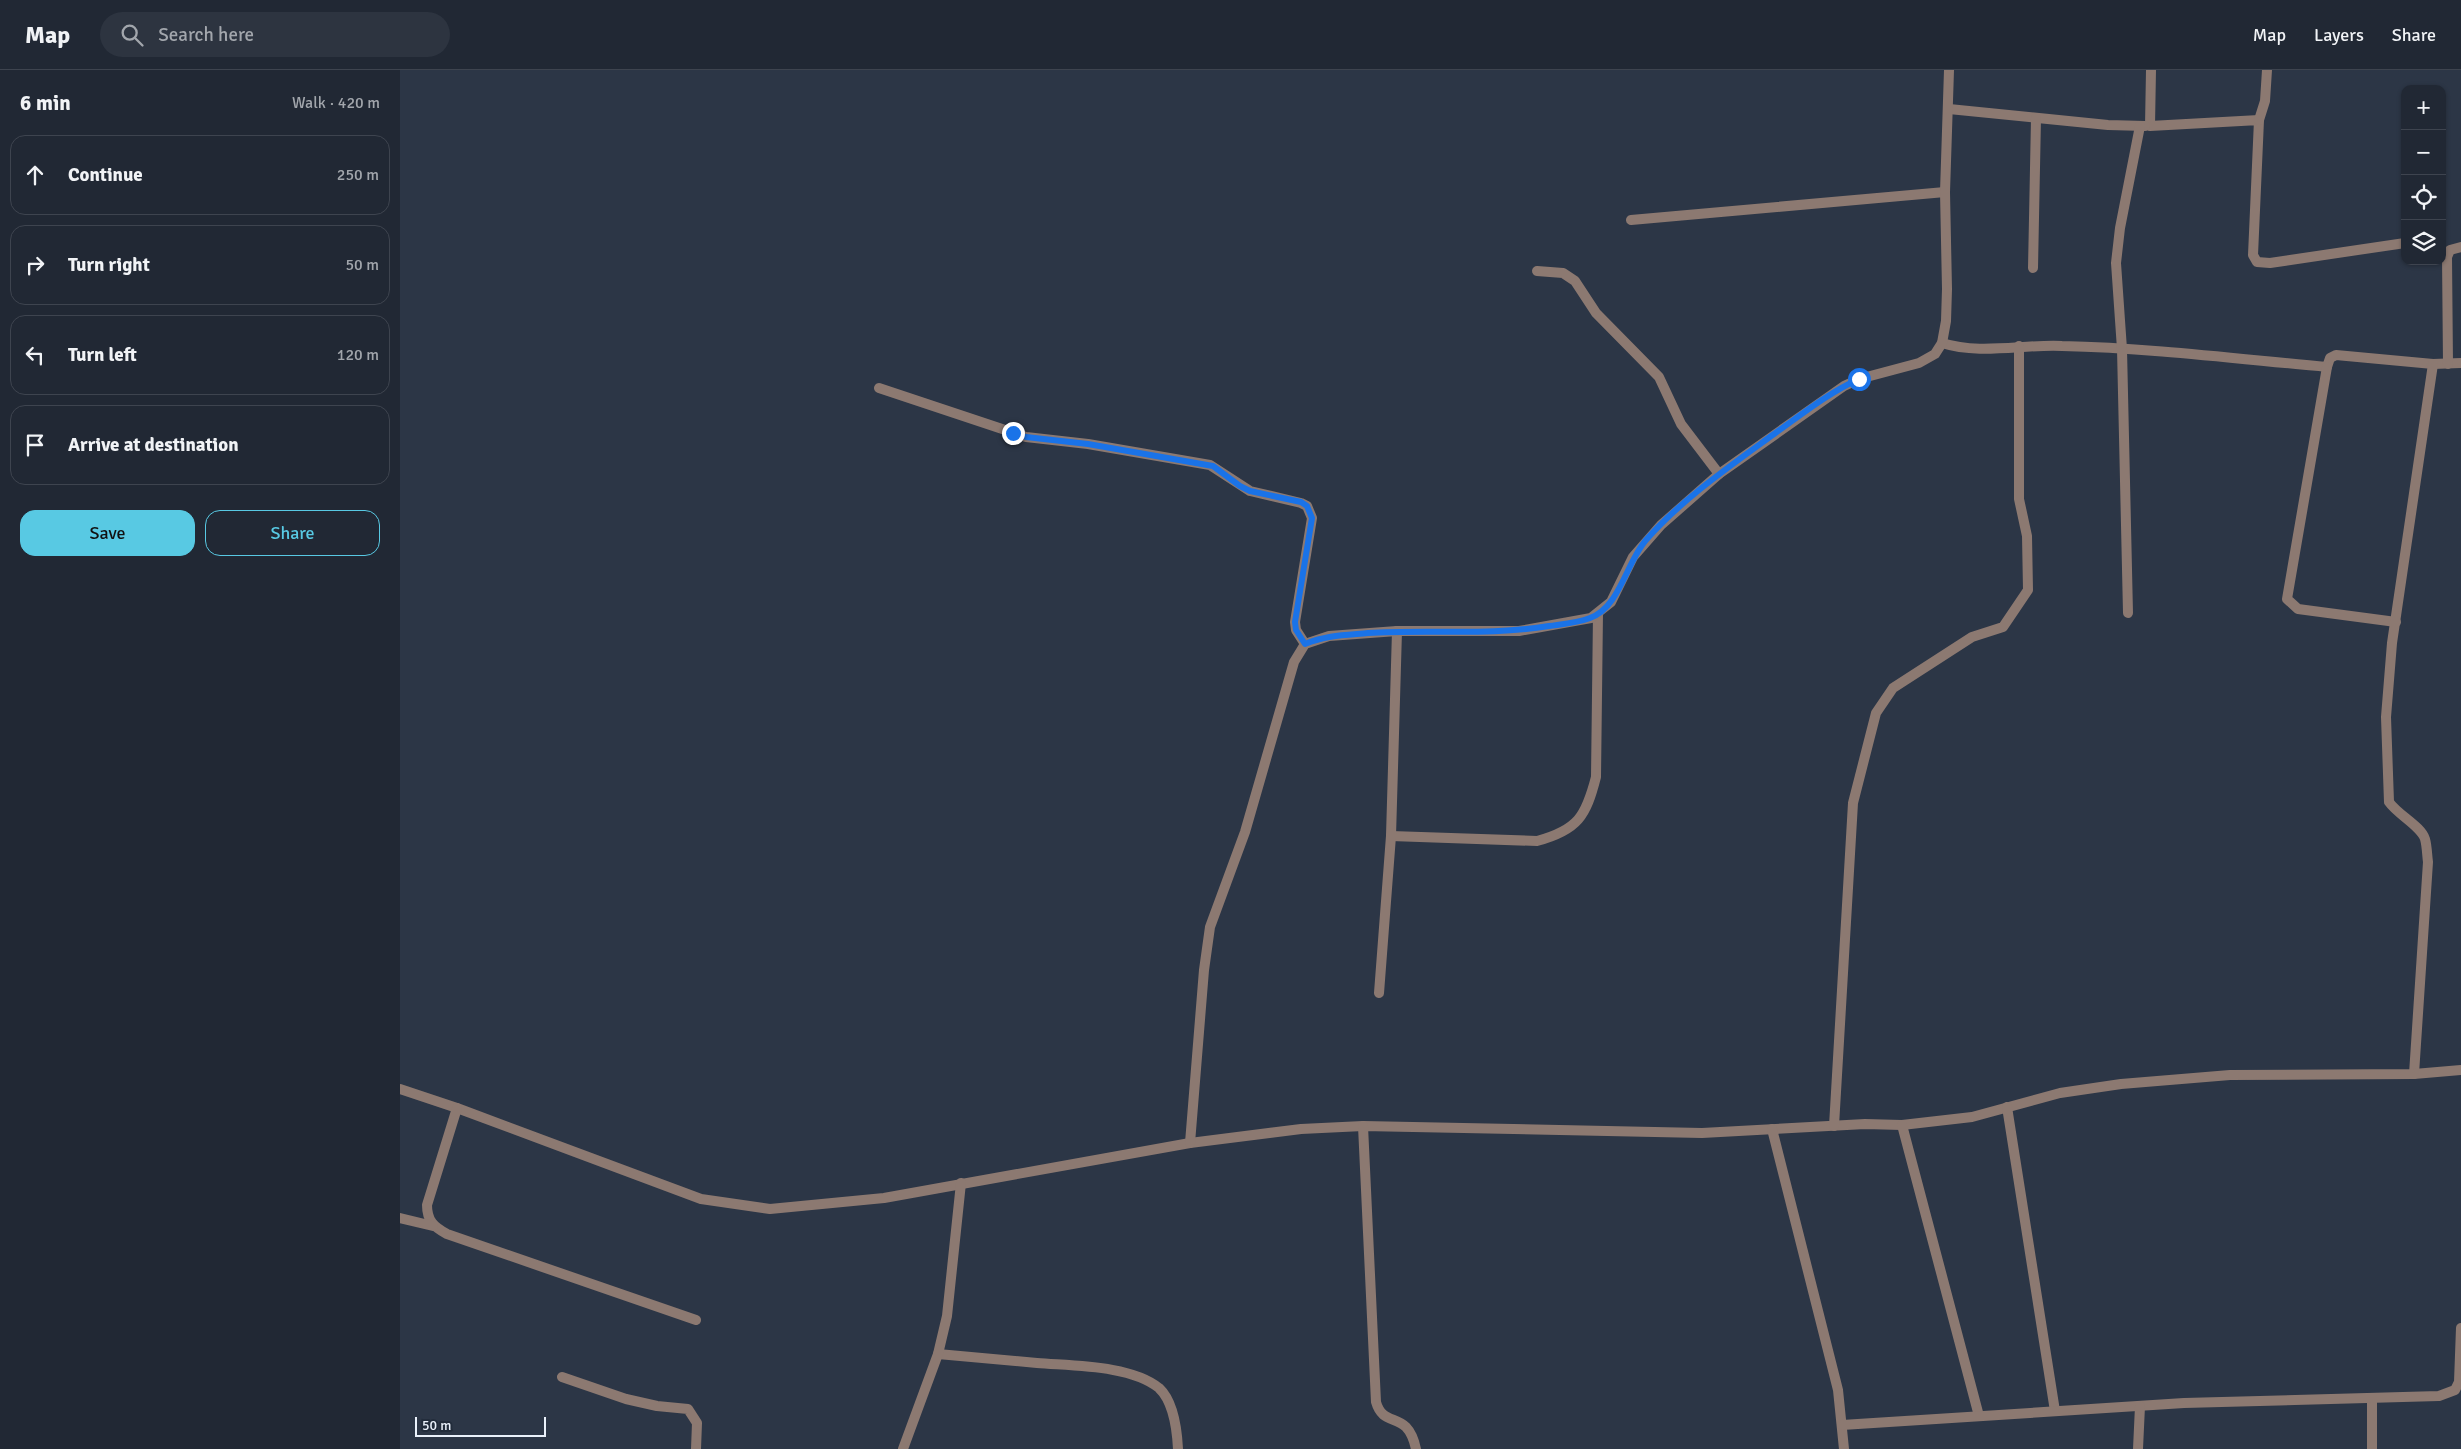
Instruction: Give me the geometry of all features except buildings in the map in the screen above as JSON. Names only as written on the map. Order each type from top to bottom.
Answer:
[{"type":"street","points":[[1190,1143],[1205,956],[1210,927],[1245,832],[1294,662],[1305,644],[1329,636],[1397,631],[1518,631],[1591,618],[1611,602],[1633,557],[1645,541],[1719,474],[1844,386],[1859,379],[1919,363],[1935,354],[1942,343],[1946,320],[1945,192],[1949,70]]},
{"type":"street","points":[[2128,612],[2122,348],[2116,262],[2120,228],[2145,126],[2151,70]]},
{"type":"street","points":[[2267,70],[2265,101],[2259,120],[2253,255],[2256,262],[2270,263],[2401,244]]},
{"type":"street","points":[[1949,109],[2145,126],[2259,120]]},
{"type":"street","points":[[2033,268],[2036,118]]},
{"type":"street","points":[[1632,220],[1945,192]]},
{"type":"street","points":[[2448,364],[2446,247],[2461,246]]},
{"type":"street","points":[[1537,271],[1563,273],[1575,281],[1596,312],[1658,378],[1681,424],[1719,474]]},
{"type":"street","points":[[1942,343],[1959,348],[2020,346],[2122,348],[2327,367]]},
{"type":"street","points":[[1834,1126],[1853,803],[1876,714],[1893,688],[1972,637],[2003,627],[2028,590],[2027,536],[2019,499],[2020,346]]},
{"type":"street","points":[[2396,622],[2298,609],[2287,600],[2288,582],[2327,367],[2330,358],[2336,355],[2433,364],[2461,363]]},
{"type":"street","points":[[2414,1074],[2428,862],[2424,838],[2419,829],[2396,813],[2389,802],[2386,717],[2396,622],[2433,364]]},
{"type":"street","points":[[879,388],[1026,437],[1088,444],[1210,465],[1250,491],[1301,502],[1307,506],[1312,518],[1295,622],[1296,630],[1305,644]]},
{"type":"street","points":[[1391,836],[1537,841],[1560,835],[1577,822],[1589,803],[1596,777],[1598,613]]},
{"type":"street","points":[[1379,993],[1391,836],[1397,631]]},
{"type":"street","points":[[400,1089],[457,1108],[701,1199],[737,1206],[770,1209],[884,1198],[1190,1143],[1301,1129],[1364,1126],[1702,1133],[1834,1126],[1902,1125],[1972,1117],[2060,1093],[2121,1084],[2230,1076],[2414,1074],[2461,1070]]},
{"type":"street","points":[[2007,1107],[2055,1411]]},
{"type":"street","points":[[433,1226],[427,1213],[427,1205],[457,1108]]},
{"type":"street","points":[[1902,1125],[1979,1416]]},
{"type":"street","points":[[1364,1126],[1376,1402],[1378,1410],[1384,1416],[1406,1425],[1414,1438],[1416,1449]]},
{"type":"street","points":[[1772,1129],[1838,1390],[1844,1449]]},
{"type":"street","points":[[903,1449],[938,1354],[947,1316],[961,1183]]},
{"type":"street","points":[[400,1218],[433,1226],[447,1234],[696,1320]]},
{"type":"street","points":[[1842,1426],[2140,1406],[2439,1396],[2455,1390],[2459,1382],[2461,1328]]},
{"type":"street","points":[[938,1354],[1110,1370],[1147,1380],[1160,1390],[1174,1415],[1178,1449]]},
{"type":"street","points":[[562,1377],[626,1399],[657,1406],[688,1409],[697,1423],[696,1449]]},
{"type":"street","points":[[2372,1398],[2372,1449]]},
{"type":"street","points":[[2138,1449],[2140,1406]]},
{"type":"route","points":[[1013,433],[1026,437],[1088,444],[1210,465],[1219,469],[1230,479],[1250,491],[1295,500],[1307,506],[1311,511],[1312,518],[1295,622],[1296,630],[1305,644],[1329,636],[1397,631],[1460,633],[1518,631],[1571,623],[1591,618],[1602,611],[1611,602],[1633,557],[1645,541],[1661,525],[1719,474],[1830,394],[1859,379]]}]
